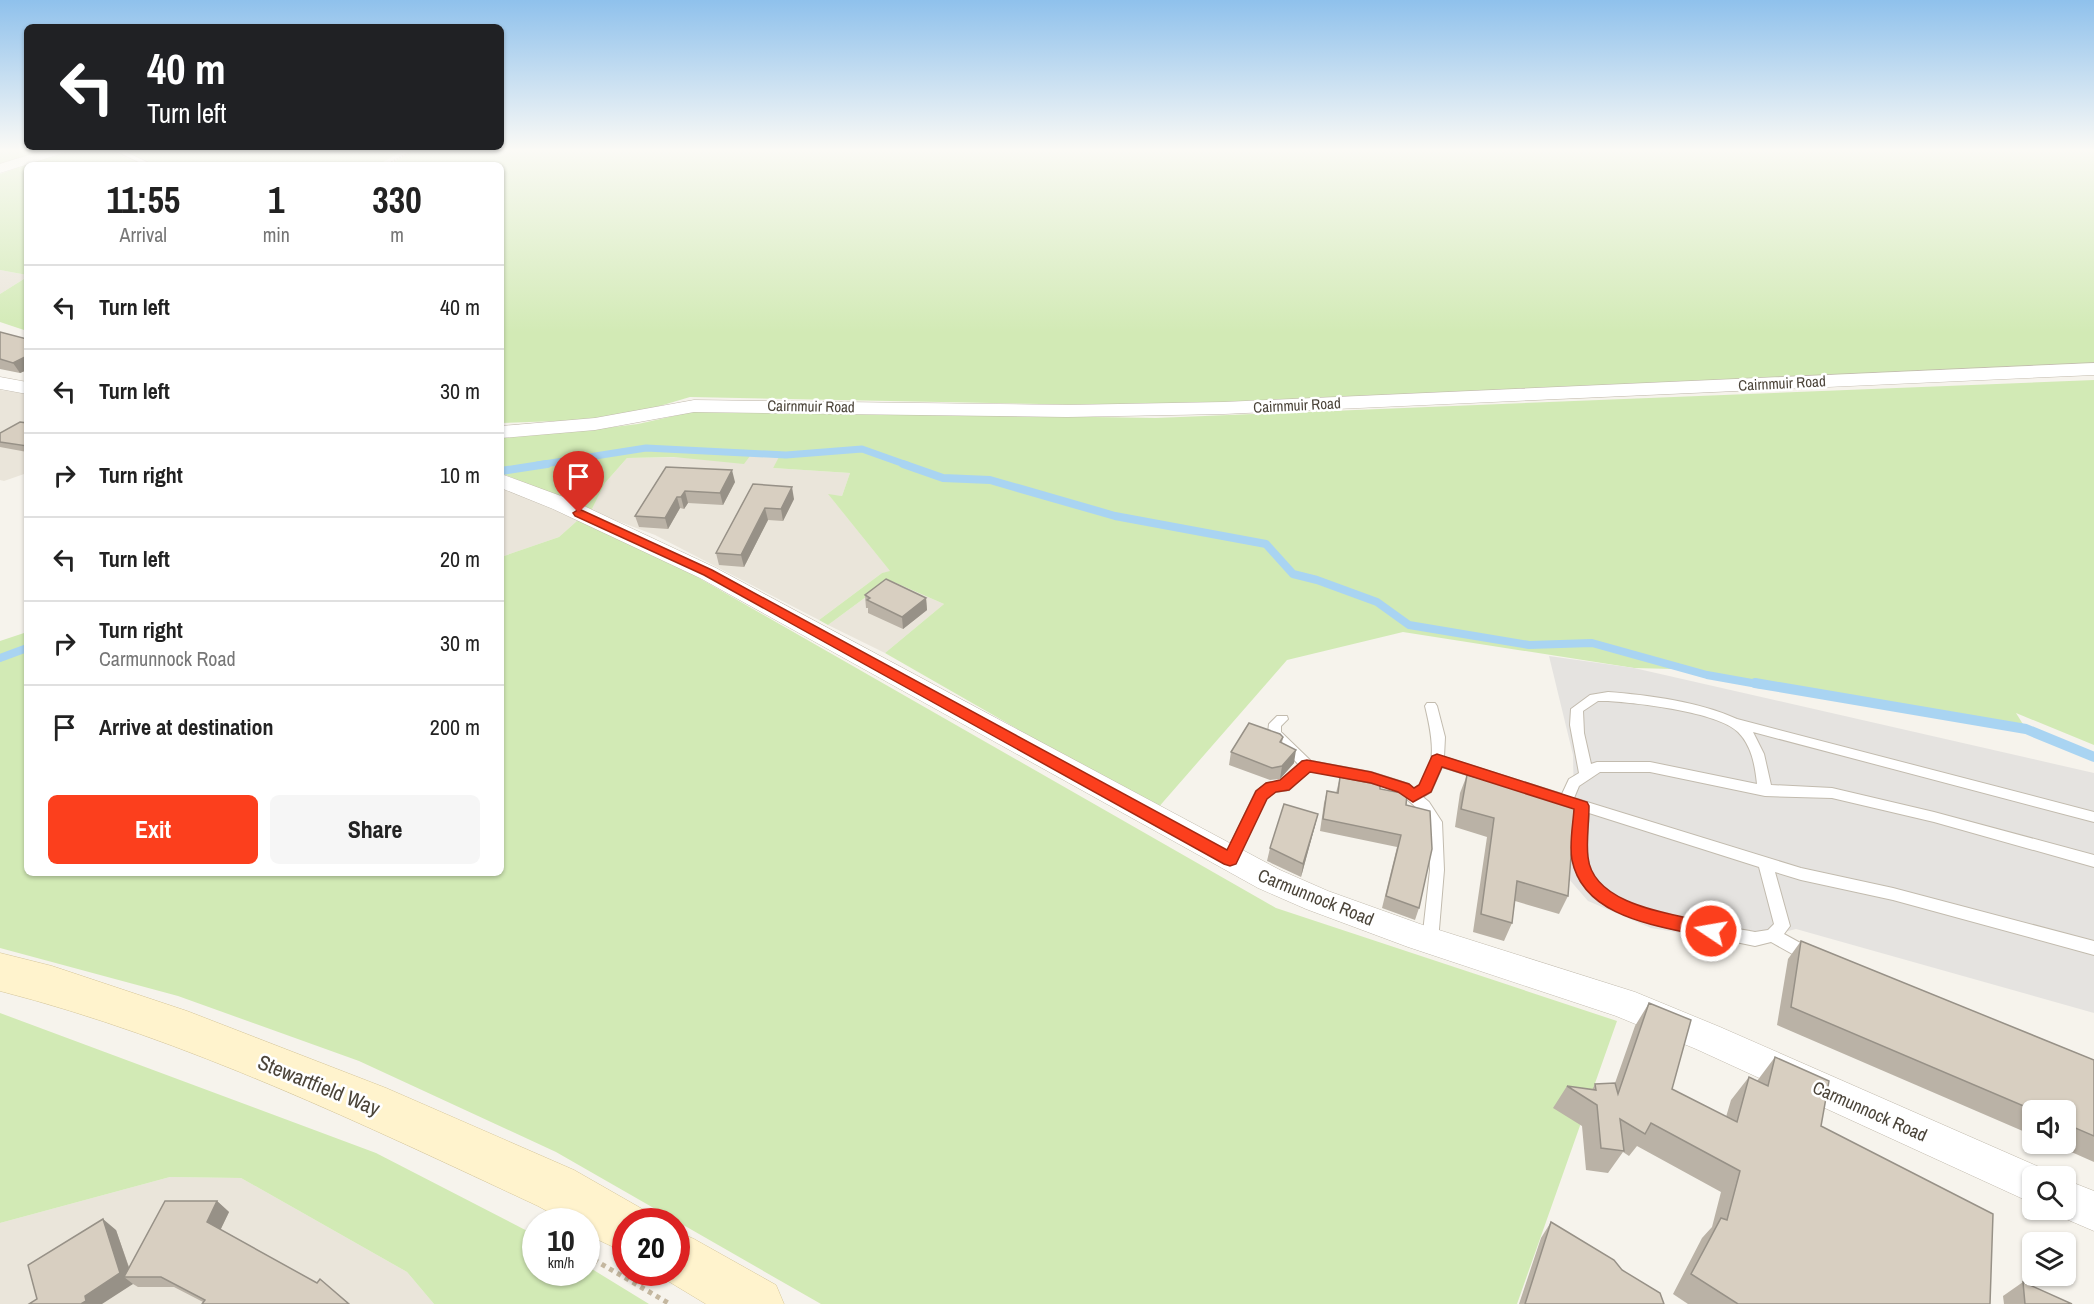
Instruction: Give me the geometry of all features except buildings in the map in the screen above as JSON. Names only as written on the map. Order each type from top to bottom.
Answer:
[{"type":"street","name":"Cairnmuir Road","points":[[504,432],[595,424],[694,406],[1066,411],[1224,408],[2094,369]]},
{"type":"street","points":[[0,383],[24,387]]},
{"type":"street","name":"Carmunnock Road","points":[[504,481],[561,504],[708,573],[1230,860],[1317,900],[1623,1004],[1708,1038],[2022,1179]]},
{"type":"street","name":"Stewartfield Way","points":[[0,972],[52,985],[188,1031],[369,1104],[556,1188],[612,1220]]},
{"type":"street","points":[[2076,1203],[2094,1211]]},
{"type":"street","points":[[690,1265],[757,1304]]},
{"type":"lane","points":[[1586,774],[1585,755],[1574,721],[1577,709],[1596,697],[1612,696],[1660,702],[2094,817]]},
{"type":"lane","points":[[1413,796],[1426,788],[1437,760],[1439,737],[1431,706]]},
{"type":"lane","points":[[1282,719],[1275,724],[1274,733],[1307,765],[1371,777],[1404,788],[1436,822],[1437,870],[1430,940]]},
{"type":"lane","points":[[1736,723],[1749,736],[1757,752],[1765,791]]},
{"type":"lane","points":[[1437,760],[1801,874],[1893,894],[2094,948]]},
{"type":"lane","points":[[1230,860],[1261,795],[1272,787],[1284,786],[1307,765]]},
{"type":"lane","points":[[1565,801],[1574,783],[1597,767],[1650,767],[1765,791],[1832,793],[1934,817],[2094,861]]},
{"type":"lane","points":[[1582,806],[1580,858],[1585,877],[1604,897],[1635,912],[1755,939],[1772,935],[1782,926],[1765,863]]},
{"type":"lane","points":[[1772,935],[1805,954],[1825,962]]},
{"type":"path","points":[[600,1262],[670,1304]]},
{"type":"shaded area","points":[[0,270],[24,274],[24,279],[0,294]]},
{"type":"shaded area","points":[[0,390],[24,394],[24,474],[4,481],[0,480]]},
{"type":"shaded area","points":[[780,457],[773,468],[850,473],[842,496],[829,495],[891,572],[882,573],[819,620],[655,535],[591,511],[605,483],[627,458]]},
{"type":"shaded area","points":[[504,489],[578,520],[559,537],[504,556]]},
{"type":"shaded area","points":[[889,580],[944,604],[885,653],[828,625]]},
{"type":"shaded area","points":[[1549,656],[1634,668],[2094,773],[2094,1013],[1796,929],[1740,943],[1651,928],[1588,901],[1568,878],[1574,803],[1573,755]]},
{"type":"shaded area","points":[[170,1177],[241,1178],[407,1272],[434,1304],[0,1304],[0,1223]]},
{"type":"green space","points":[[0,211],[24,211],[24,274],[0,270]]},
{"type":"green space","points":[[504,211],[2094,211],[2094,365],[1137,406],[690,397],[653,408],[586,420],[504,423]]},
{"type":"green space","points":[[24,279],[24,330],[0,322],[0,294]]},
{"type":"green space","points":[[2094,380],[2094,745],[2016,713],[2026,729],[1673,669],[1634,668],[1403,632],[1287,660],[1157,809],[885,653],[944,604],[889,580],[828,625],[819,620],[882,573],[890,571],[828,494],[842,496],[850,473],[773,468],[779,457],[750,456],[744,464],[674,457],[627,458],[605,483],[591,511],[504,474],[504,436],[573,432],[638,424],[696,411],[1156,418]]},
{"type":"green space","points":[[578,520],[685,570],[1276,908],[1617,1021],[1517,1304],[821,1304],[690,1229],[690,1208],[654,1208],[556,1152],[359,1061],[178,996],[0,948],[0,641],[24,633],[24,876],[504,876],[504,556],[559,537]]},
{"type":"green space","points":[[0,1013],[376,1153],[522,1228],[522,1286],[600,1286],[600,1274],[612,1281],[612,1286],[620,1286],[649,1304],[434,1304],[407,1272],[241,1178],[170,1177],[0,1223]]},
{"type":"waterway","points":[[538,465],[646,448],[786,455],[862,449],[907,465]]},
{"type":"waterway","points":[[504,471],[547,464]]},
{"type":"waterway","points":[[903,464],[943,478],[990,480],[1115,516],[1266,544],[1293,574],[1317,580],[1377,602],[1409,625],[1529,645],[1592,643],[1707,675],[1763,685]]},
{"type":"waterway","points":[[0,658],[24,649]]},
{"type":"waterway","points":[[1755,683],[2026,729],[2094,757]]},
{"type":"route","points":[[579,513],[708,573],[1230,860],[1261,795],[1272,787],[1284,786],[1307,765],[1371,777],[1404,788],[1413,796],[1426,788],[1437,760],[1582,806],[1580,858],[1585,877],[1604,897],[1635,912],[1711,931]]}]
